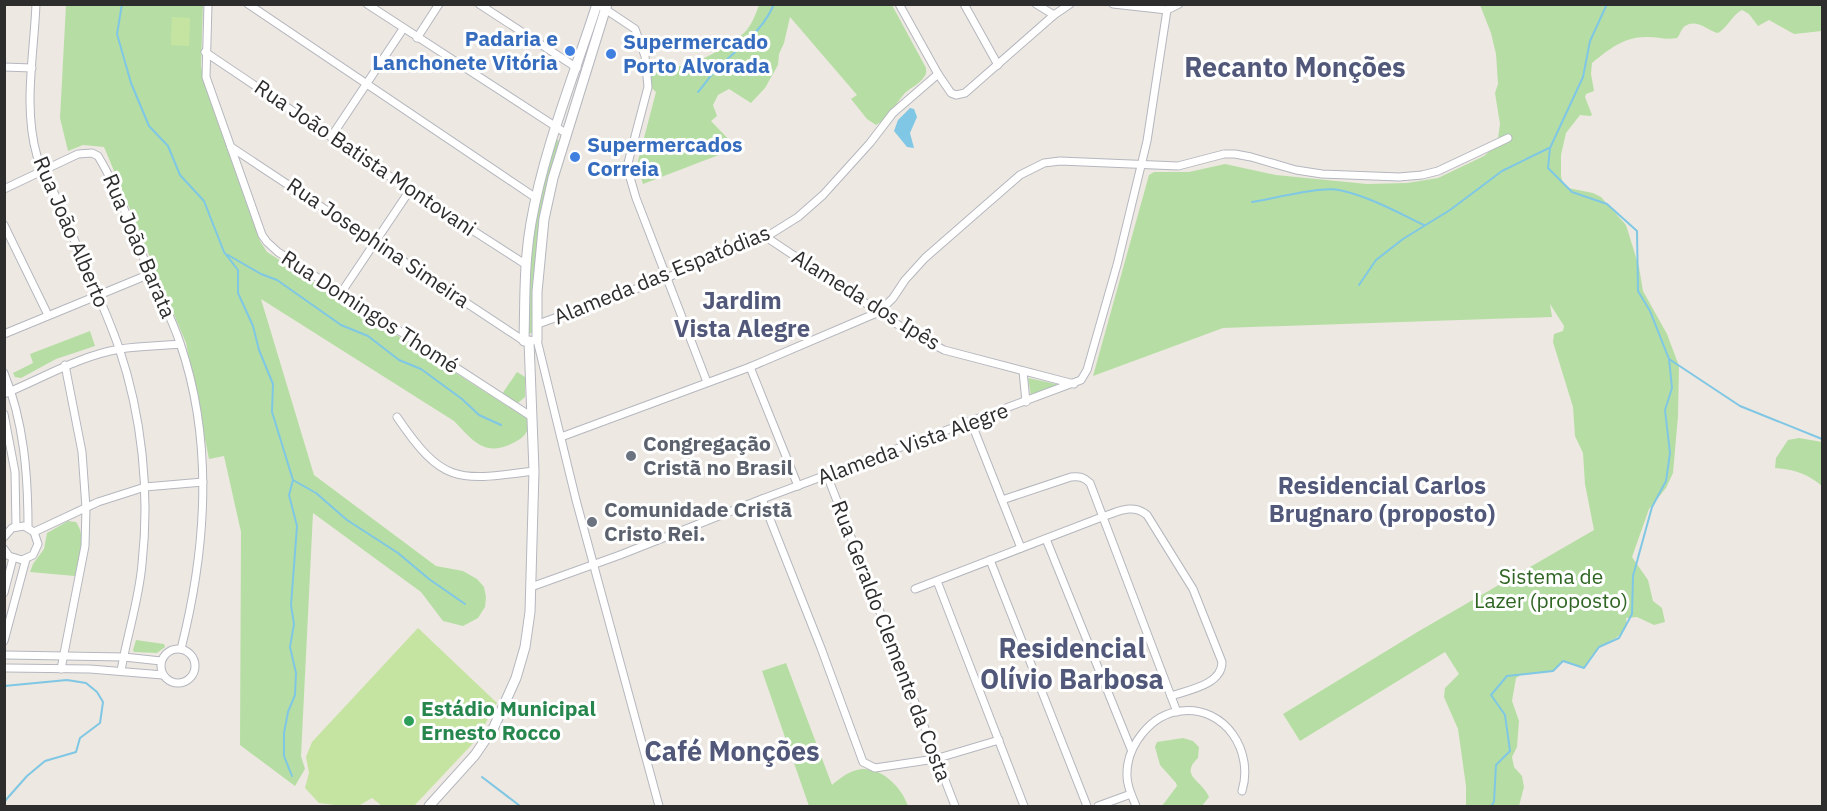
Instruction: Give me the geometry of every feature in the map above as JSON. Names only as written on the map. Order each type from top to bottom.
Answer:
[{"type":"main road","points":[[429,807],[486,739],[508,698],[525,647],[531,587],[534,471],[525,264],[536,198],[556,128],[602,6]]},
{"type":"main road","points":[[530,340],[538,324],[537,292],[544,219],[553,178],[602,6]]},
{"type":"street","name":"Rua João Alberto","points":[[36,4],[31,127],[36,156],[100,295],[120,349],[135,409],[145,487],[142,564],[121,671]]},
{"type":"street","name":"Rua Domingos Thomé","points":[[208,4],[206,77],[262,235],[267,242],[278,252],[532,417]]},
{"type":"street","points":[[248,4],[536,198]]},
{"type":"street","points":[[367,4],[567,134]]},
{"type":"street","points":[[417,38],[440,4]]},
{"type":"street","points":[[479,4],[577,68]]},
{"type":"street","points":[[899,4],[938,74],[951,93],[956,95],[965,93],[1054,15],[1070,4]]},
{"type":"street","points":[[964,4],[998,65]]},
{"type":"street","points":[[1036,4],[1054,15]]},
{"type":"street","points":[[1113,4],[1167,10],[1179,4]]},
{"type":"street","points":[[602,6],[635,29],[645,56],[648,87],[630,153],[629,174],[636,198],[707,382]]},
{"type":"street","points":[[1074,384],[1081,380],[1088,370],[1142,165],[1152,120],[1167,10]]},
{"type":"street","points":[[331,137],[404,28]]},
{"type":"street","name":"Rua João Batista Montovani","points":[[205,52],[525,264]]},
{"type":"street","points":[[4,67],[32,68]]},
{"type":"street","name":"Alameda das Espatódias","points":[[538,324],[666,278],[766,237],[798,218],[817,201],[870,143],[893,113],[938,74]]},
{"type":"street","points":[[561,437],[750,367],[879,312],[925,258],[1020,175],[1044,163],[1060,161],[1178,166],[1224,154],[1235,154],[1296,171],[1399,177],[1438,171],[1508,138]]},
{"type":"street","name":"Rua Josephina Simeira","points":[[231,147],[530,340]]},
{"type":"street","name":"Rua João Barata","points":[[44,170],[78,154],[92,153],[98,156],[120,198],[180,344],[199,423],[203,482],[201,534],[193,602],[181,649]]},
{"type":"street","points":[[4,189],[44,170]]},
{"type":"street","points":[[341,293],[410,189]]},
{"type":"street","points":[[4,225],[48,315]]},
{"type":"street","name":"Alameda dos Ipês","points":[[766,237],[906,330],[944,350],[1074,384]]},
{"type":"street","points":[[4,334],[150,274]]},
{"type":"street","points":[[530,340],[561,437],[593,565],[659,807]]},
{"type":"street","points":[[8,393],[65,365],[120,349],[180,344]]},
{"type":"street","points":[[61,669],[85,546],[86,508],[81,452],[65,365]]},
{"type":"street","points":[[750,367],[798,486]]},
{"type":"street","name":"Alameda Vista Alegre","points":[[1023,371],[1026,402]]},
{"type":"street","points":[[4,373],[22,437],[31,530],[38,540],[33,555],[26,559],[13,558],[5,550]]},
{"type":"street","name":"Alameda Vista Alegre","points":[[531,587],[1074,384]]},
{"type":"street","points":[[4,414],[15,472],[16,526]]},
{"type":"street","points":[[397,417],[413,441],[428,457],[442,469],[455,475],[489,477],[534,471]]},
{"type":"street","points":[[971,422],[1021,548]]},
{"type":"street","name":"Rua Geraldo Clemente da Costa","points":[[827,475],[954,807]]},
{"type":"street","points":[[1002,500],[1071,477],[1079,476],[1090,483],[1177,712]]},
{"type":"street","points":[[4,537],[16,526],[31,530],[145,487],[203,482]]},
{"type":"street","points":[[762,499],[821,648],[861,758],[867,765],[875,768],[935,759],[999,740]]},
{"type":"street","points":[[915,589],[1102,517],[1136,508],[1147,515],[1193,589],[1222,662],[1220,672],[1213,681],[1171,696]]},
{"type":"street","points":[[1046,539],[1131,749]]},
{"type":"street","points":[[4,593],[13,558]]},
{"type":"street","points":[[4,641],[26,559]]},
{"type":"street","points":[[990,560],[1087,807]]},
{"type":"street","points":[[937,581],[1024,807]]},
{"type":"street","points":[[181,649],[188,652],[195,665],[192,676],[183,683],[175,683],[163,675],[161,661],[170,650],[181,649]]},
{"type":"street","points":[[161,661],[124,657],[64,657],[5,653],[5,670],[61,669],[163,675]]},
{"type":"street","points":[[1136,807],[1127,773],[1131,749],[1152,724],[1177,712],[1190,711],[1206,714],[1232,732],[1245,760],[1242,791]]},
{"type":"street","points":[[1098,807],[1131,794]]},
{"type":"green space","points":[[66,5],[203,5],[201,65],[204,83],[260,241],[267,252],[529,420],[526,433],[515,442],[496,448],[481,445],[454,421],[261,299],[314,475],[436,566],[463,571],[477,579],[484,587],[486,597],[485,607],[478,618],[463,626],[443,621],[421,592],[313,513],[301,756],[305,769],[295,786],[240,745],[241,532],[224,456],[209,459],[186,343],[104,147],[83,145],[68,151],[60,118]]},
{"type":"green space","points":[[759,5],[892,5],[926,68],[926,74],[876,125],[867,119],[851,99],[857,95],[790,17],[778,65],[765,88],[751,103],[729,89],[718,95],[713,105],[717,116],[711,121],[737,148],[643,184],[637,165],[656,92],[648,85],[643,75],[649,66],[688,65],[723,48],[747,30]]},
{"type":"green space","name":"Sistema de Lazer (proposto)","points":[[1480,5],[1822,5],[1822,31],[1794,34],[1769,20],[1758,26],[1749,14],[1742,10],[1718,33],[1698,24],[1689,24],[1684,27],[1677,38],[1640,37],[1625,41],[1611,48],[1592,63],[1594,91],[1586,94],[1585,97],[1592,115],[1580,115],[1566,133],[1561,155],[1563,184],[1568,188],[1601,197],[1626,225],[1639,267],[1643,291],[1667,334],[1679,366],[1678,416],[1673,473],[1666,488],[1649,509],[1632,557],[1648,580],[1653,601],[1662,608],[1665,622],[1654,625],[1637,617],[1626,618],[1626,624],[1621,633],[1599,648],[1584,668],[1563,661],[1553,671],[1522,674],[1516,678],[1512,701],[1519,721],[1517,747],[1512,757],[1514,767],[1522,776],[1524,787],[1519,806],[1466,806],[1466,786],[1458,729],[1444,697],[1445,688],[1459,674],[1445,652],[1300,741],[1283,714],[1419,631],[1594,530],[1585,484],[1583,453],[1575,436],[1573,407],[1553,342],[1554,334],[1563,331],[1564,326],[1550,304],[1552,317],[1223,328],[1093,376],[1149,175],[1154,172],[1189,172],[1225,164],[1276,175],[1367,184],[1407,183],[1438,178],[1484,156],[1491,150],[1498,138],[1500,124],[1495,93],[1498,84],[1496,54]]},
{"type":"green space","points":[[172,17],[190,18],[189,46],[171,45]]},
{"type":"green space","points":[[556,139],[559,141],[548,181],[533,332],[529,334],[531,247],[544,181]]},
{"type":"green space","points":[[90,331],[95,346],[56,359],[21,378],[15,377],[13,373],[33,363],[30,354]]},
{"type":"green space","points":[[517,372],[525,377],[525,397],[518,403],[502,394]]},
{"type":"green space","points":[[1028,378],[1056,384],[1058,385],[1031,396]]},
{"type":"green space","points":[[1799,438],[1822,442],[1822,486],[1800,473],[1775,468],[1776,458],[1788,440]]},
{"type":"green space","points":[[68,521],[76,522],[82,541],[75,576],[30,572],[44,549],[47,533]]},
{"type":"green space","name":"Estádio Municipal Ernesto Rocco","points":[[418,628],[497,703],[476,740],[414,806],[382,806],[372,798],[360,805],[319,803],[305,788],[309,773],[306,757],[312,742]]},
{"type":"green space","points":[[136,640],[164,644],[165,647],[157,653],[134,652]]},
{"type":"green space","points":[[786,663],[832,785],[853,771],[870,770],[891,780],[901,792],[908,806],[809,806],[762,671]]},
{"type":"green space","points":[[1183,738],[1193,741],[1199,747],[1198,758],[1193,764],[1191,774],[1209,797],[1202,806],[1162,806],[1177,786],[1160,765],[1155,747],[1157,742]]},
{"type":"water","points":[[910,108],[914,109],[917,117],[910,133],[914,148],[907,147],[894,131],[898,120]]},
{"type":"waterway","points":[[122,4],[117,34],[131,83],[149,126],[168,146],[180,175],[204,201],[224,252],[238,270],[238,293],[253,326],[259,350],[273,384],[272,412],[293,480],[289,495],[297,526],[291,605],[294,624],[290,647],[296,673],[295,695],[288,712],[284,733],[284,756],[292,776]]},
{"type":"waterway","points":[[698,92],[716,70],[757,31],[774,4]]},
{"type":"waterway","points":[[1491,806],[1494,802],[1496,765],[1510,751],[1505,715],[1491,695],[1507,676],[1553,671],[1563,661],[1584,668],[1599,647],[1619,638],[1632,614],[1633,576],[1652,507],[1666,481],[1670,453],[1665,410],[1672,388],[1669,359],[1650,311],[1638,291],[1637,231],[1607,204],[1572,192],[1548,168],[1550,148],[1583,77],[1590,41],[1607,4]]},
{"type":"waterway","points":[[1359,285],[1376,260],[1403,239],[1450,210],[1502,171],[1549,148]]},
{"type":"waterway","points":[[1252,202],[1309,191],[1339,190],[1372,200],[1424,225]]},
{"type":"waterway","points":[[228,255],[261,274],[277,280],[341,325],[368,336],[399,360],[421,369],[462,399],[479,415],[501,425]]},
{"type":"waterway","points":[[1669,359],[1740,406],[1822,439]]},
{"type":"waterway","points":[[293,480],[316,493],[347,520],[398,553],[429,579],[465,604]]},
{"type":"waterway","points":[[4,686],[67,680],[86,683],[97,692],[103,702],[100,723],[80,738],[76,752],[45,761],[27,776],[4,802]]},
{"type":"waterway","points":[[482,777],[520,806]]},
{"type":"place","name":"Padaria e Lanchonete Vitória","points":[[570,51]]},
{"type":"place","name":"Supermercado Porto Alvorada","points":[[611,54]]},
{"type":"place","name":"Supermercados Correia","points":[[575,157]]},
{"type":"place","name":"Congregação Cristã no Brasil","points":[[631,456]]},
{"type":"place","name":"Comunidade Cristã Cristo Rei.","points":[[592,522]]},
{"type":"place","name":"Estádio Municipal Ernesto Rocco","points":[[409,721]]},
{"type":"district","name":"Recanto Monções","points":[[1295,68]]},
{"type":"district","name":"Jardim Vista Alegre","points":[[742,315]]},
{"type":"district","name":"Residencial Carlos Brugnaro (proposto)","points":[[1382,500]]},
{"type":"district","name":"Residencial Olívio Barbosa","points":[[1072,664]]},
{"type":"district","name":"Café Monções","points":[[732,752]]}]
